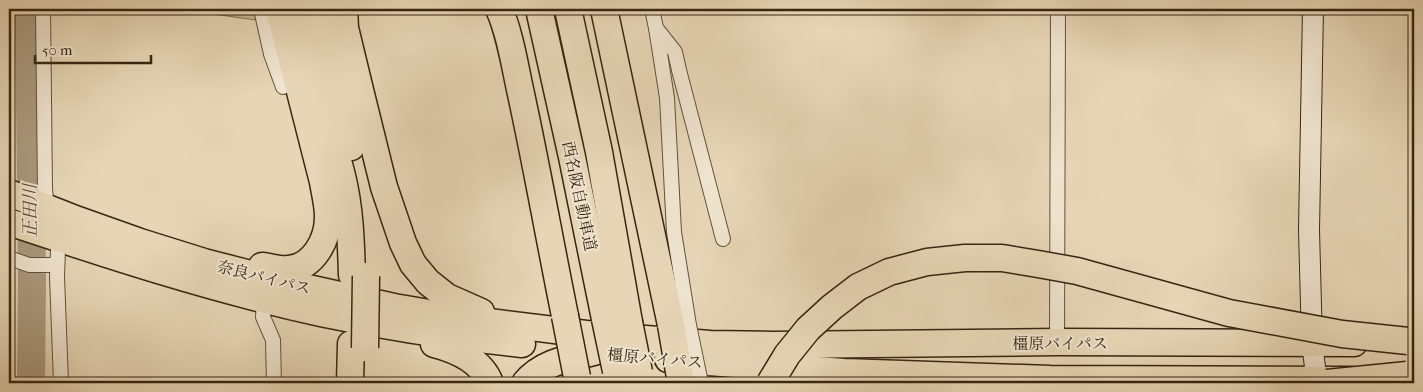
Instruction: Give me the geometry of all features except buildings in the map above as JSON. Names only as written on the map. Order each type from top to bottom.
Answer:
[{"type":"highway","points":[[279,9],[332,104],[361,141],[352,185],[350,226],[359,275],[358,346],[364,383]]},
{"type":"highway","points":[[302,9],[307,41],[332,104],[352,185]]},
{"type":"highway","points":[[322,9],[332,104],[352,185]]},
{"type":"highway","points":[[344,9],[345,28],[323,144],[352,185],[403,244],[413,264],[428,282],[447,298],[475,311],[527,327]]},
{"type":"highway","points":[[499,9],[512,52],[526,114],[577,380]]},
{"type":"highway","name":"西名阪自動車道","points":[[539,9],[572,157],[618,321]]},
{"type":"highway","name":"西名阪自動車道","points":[[568,9],[599,152],[618,321],[628,377]]},
{"type":"highway","points":[[604,9],[680,325],[681,383]]},
{"type":"highway","points":[[78,220],[163,238],[252,264],[289,269],[298,267],[314,256],[325,234],[328,219],[327,205],[352,185]]},
{"type":"highway","name":"奈良バイパス","points":[[9,193],[140,242],[285,283],[394,307],[527,327]]},
{"type":"highway","name":"奈良バイパス","points":[[9,222],[223,289],[319,313]]},
{"type":"highway","points":[[770,383],[787,355],[808,329],[858,287],[889,272],[927,262],[965,258],[1002,258],[1038,264],[1077,272],[1229,314],[1342,334],[1412,342]]},
{"type":"highway","points":[[319,313],[456,351],[471,359],[480,367],[490,383]]},
{"type":"highway","name":"橿原バイパス","points":[[319,313],[464,338],[709,363],[807,370],[1050,381],[1321,382],[1412,376]]},
{"type":"highway","name":"橿原バイパス","points":[[527,327],[594,335],[710,344],[1412,342]]},
{"type":"highway","points":[[350,383],[358,346]]},
{"type":"highway","points":[[525,383],[534,373],[556,362],[594,352]]},
{"type":"street","points":[[42,9],[46,207],[58,238],[61,383]]},
{"type":"street","points":[[262,9],[271,54],[283,87]]},
{"type":"street","points":[[652,9],[667,98],[680,325],[701,383]]},
{"type":"street","points":[[1057,342],[1058,9]]},
{"type":"street","points":[[1313,9],[1309,230],[1312,343],[1321,382]]},
{"type":"street","points":[[656,28],[675,52],[678,70],[723,239]]},
{"type":"street","points":[[9,258],[28,265],[58,265]]},
{"type":"street","points":[[264,299],[263,317],[273,340],[274,383]]},
{"type":"shaded area","points":[[207,9],[253,9],[256,20],[206,13]]},
{"type":"waterway","name":"正田川","points":[[29,9],[32,280],[31,383]]}]
